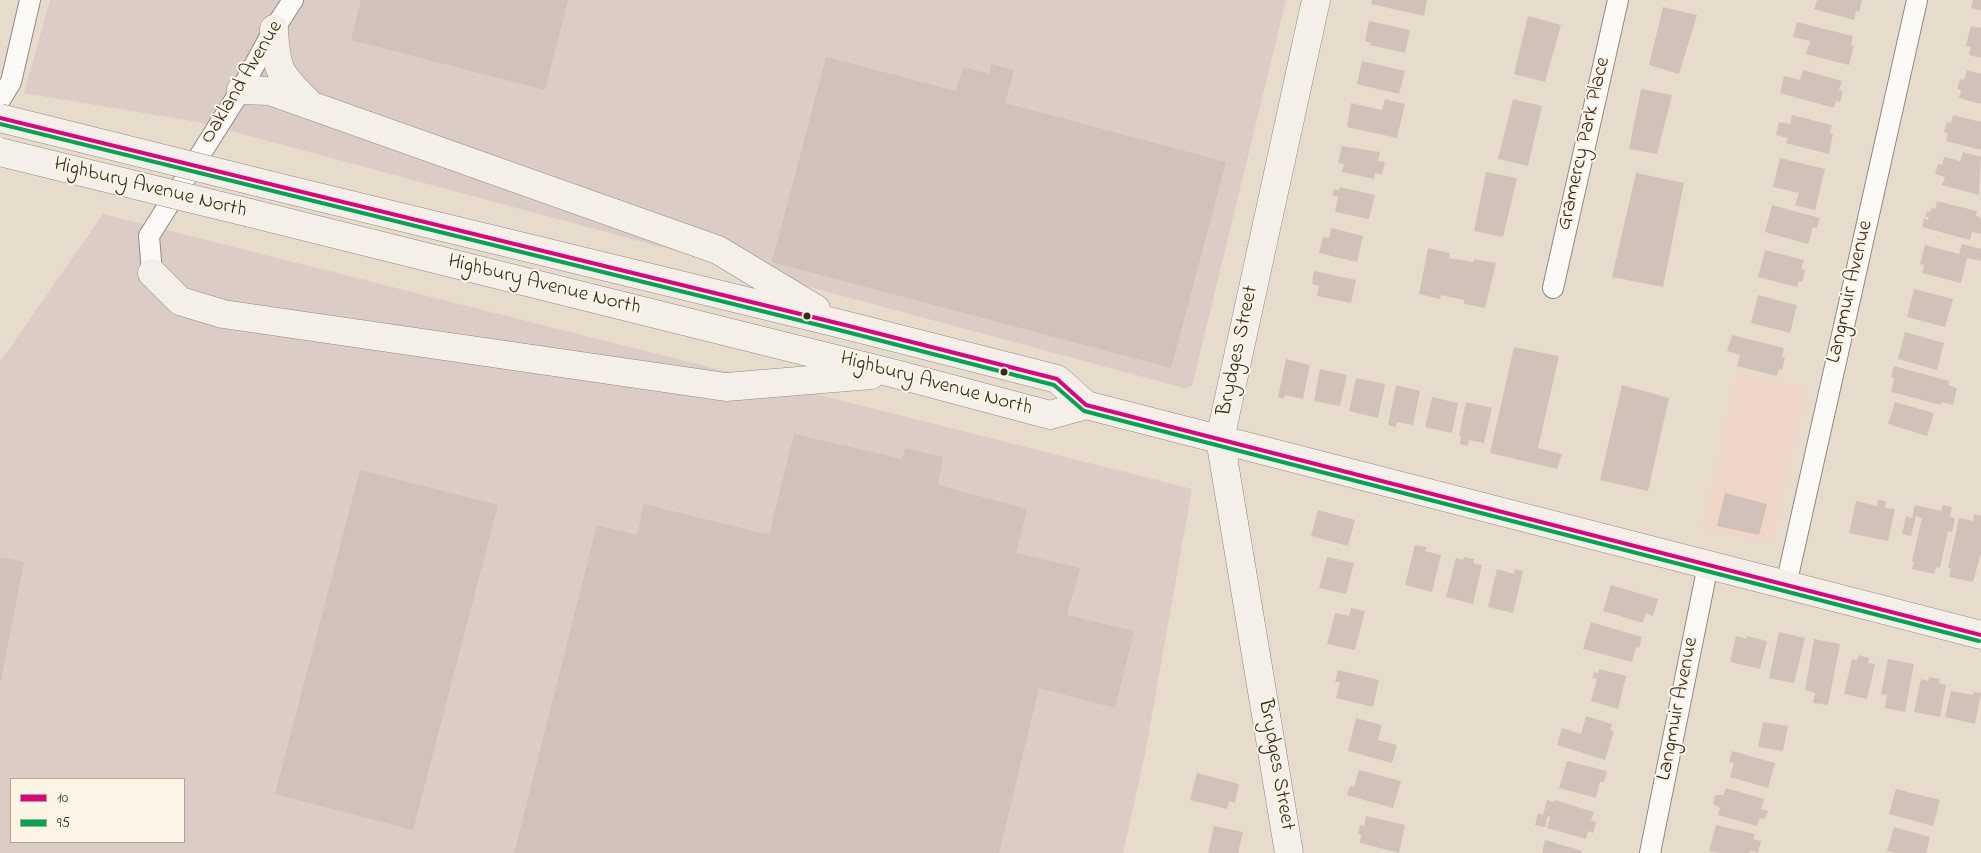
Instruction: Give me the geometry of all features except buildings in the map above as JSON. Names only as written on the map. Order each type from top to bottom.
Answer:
[{"type":"main road","name":"Brydges Street","points":[[1289,853],[1220,439],[1316,0]]},
{"type":"main road","points":[[274,29],[275,56],[283,78],[310,105]]},
{"type":"main road","points":[[240,90],[270,91],[718,250],[841,324]]},
{"type":"main road","name":"Highbury Avenue North","points":[[0,118],[841,324],[1057,380],[1086,405],[1981,635]]},
{"type":"main road","name":"Highbury Avenue North","points":[[0,152],[892,373],[1050,414],[1086,405]]},
{"type":"main road","points":[[152,273],[180,301],[223,314],[726,387],[759,386],[892,373]]},
{"type":"street","points":[[0,100],[11,82],[30,0]]},
{"type":"street","name":"Oakland Avenue","points":[[152,273],[149,236],[240,90],[274,29],[293,0]]},
{"type":"street","name":"Gramercy Park Place","points":[[1553,288],[1618,0]]},
{"type":"street","name":"Langmuir Avenue","points":[[1786,585],[1917,0]]},
{"type":"street","name":"Langmuir Avenue","points":[[1650,853],[1708,566]]},
{"type":"shaded area","points":[[50,0],[1286,0],[1192,386],[1184,388],[198,122],[24,93]]},
{"type":"shaded area","points":[[103,214],[1192,489],[1145,754],[1123,853],[0,853],[0,362]]},
{"type":"shaded area","points":[[1738,372],[1807,388],[1773,543],[1701,529]]},
{"type":"transit line","name":"10","points":[[0,118],[841,324],[1057,379],[1086,405],[1981,635]]},
{"type":"transit line","name":"95","points":[[0,124],[839,330],[1054,385],[1084,411],[1979,641]]}]
